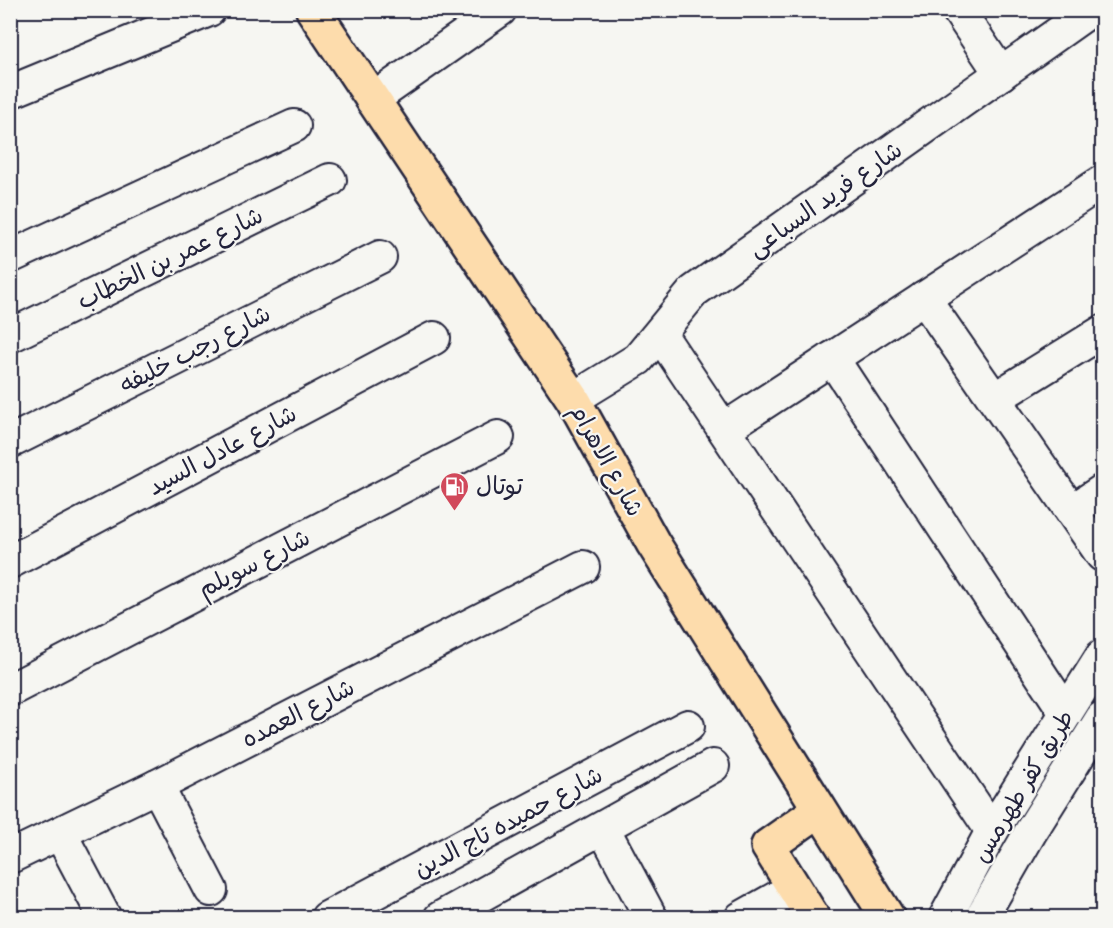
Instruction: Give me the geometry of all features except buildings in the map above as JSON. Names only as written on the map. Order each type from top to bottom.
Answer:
[{"type":"main road","name":"شارع الاهرام","points":[[313,10],[573,399],[653,543],[888,918]]},
{"type":"main road","points":[[813,918],[768,846],[819,810]]},
{"type":"street","points":[[10,92],[209,10]]},
{"type":"street","points":[[372,100],[500,10]]},
{"type":"street","points":[[958,10],[1001,74]]},
{"type":"street","name":"شارع فريد السباعى","points":[[573,399],[626,369],[660,334],[675,311],[694,291],[1091,10]]},
{"type":"street","points":[[10,257],[294,126]]},
{"type":"street","name":"شارع عمر بن الخطاب","points":[[10,336],[330,180]]},
{"type":"street","points":[[724,429],[1102,182]]},
{"type":"street","name":"شارع رجب خليفه","points":[[10,442],[380,257]]},
{"type":"street","points":[[924,298],[1102,555]]},
{"type":"street","points":[[994,399],[1102,332]]},
{"type":"street","points":[[660,334],[992,831]]},
{"type":"street","name":"شارع عادل السيد","points":[[10,562],[434,338]]},
{"type":"street","points":[[832,358],[1066,714]]},
{"type":"street","name":"شارع سويلم","points":[[10,690],[498,437]]},
{"type":"street","points":[[1072,511],[1102,490]]},
{"type":"street","name":"شارع العمده","points":[[13,849],[60,833],[157,786],[583,567]]},
{"type":"street","name":"طريق كفر طهرمس","points":[[945,918],[992,831],[1102,656]]},
{"type":"street","name":"طريق كفر طهرمس","points":[[981,918],[1030,833],[1102,718]]},
{"type":"street","name":"شارع حميده تاج الدين","points":[[327,918],[688,726]]},
{"type":"street","points":[[440,918],[713,766]]},
{"type":"street","points":[[157,786],[211,890]]},
{"type":"street","points":[[603,828],[651,918]]},
{"type":"street","points":[[60,833],[105,918]]},
{"type":"street","points":[[741,918],[794,888]]},
{"type":"place","name":"توتال","points":[[455,512]]}]
